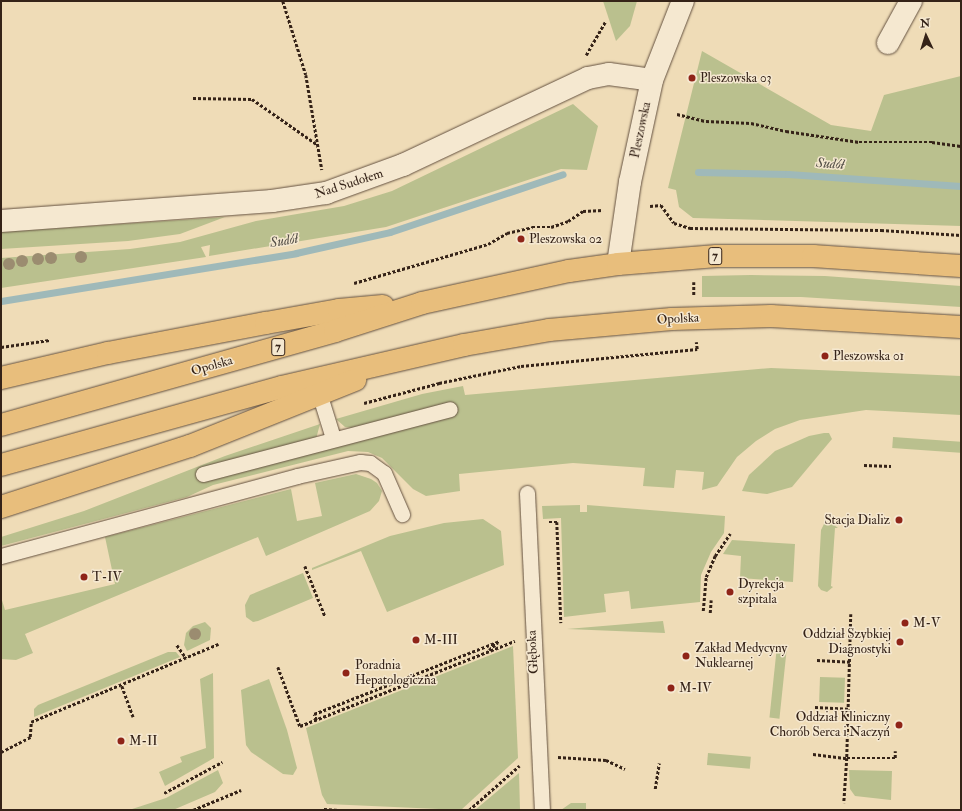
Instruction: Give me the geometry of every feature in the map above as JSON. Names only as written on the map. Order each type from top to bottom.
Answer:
[{"type":"main road","name":"Opolska","points":[[1,425],[335,331],[422,303],[521,280],[618,264],[692,257],[766,255],[961,266]]},
{"type":"main road","name":"Opolska","points":[[1,378],[108,353],[266,323],[339,310],[422,303]]},
{"type":"main road","name":"Opolska","points":[[1,465],[282,387],[471,344],[549,330],[672,319],[771,316],[961,327]]},
{"type":"main road","name":"Opolska","points":[[1,507],[190,446],[320,396],[398,360]]},
{"type":"street","name":"Pleszowska","points":[[618,264],[628,195],[652,80],[683,1]]},
{"type":"street","points":[[888,43],[911,1]]},
{"type":"street","name":"Nad Sudołem","points":[[1,221],[272,202],[326,193],[403,165],[588,78],[609,74],[652,80]]},
{"type":"lane","points":[[320,396],[333,438]]},
{"type":"lane","points":[[203,474],[333,438],[450,409]]},
{"type":"lane","points":[[1,556],[355,463],[370,463],[384,474],[402,514]]},
{"type":"lane","name":"Głęboka","points":[[527,494],[542,810]]},
{"type":"path","points":[[283,1],[306,75],[323,177]]},
{"type":"path","points":[[582,62],[606,22]]},
{"type":"path","points":[[193,98],[252,100],[318,146]]},
{"type":"path","points":[[677,114],[706,121],[751,123],[786,132],[859,142],[932,142],[961,146]]},
{"type":"path","points":[[654,206],[661,205],[674,223],[690,228],[881,230],[961,235]]},
{"type":"path","points":[[488,244],[508,233],[532,227],[551,228],[568,221],[583,211],[590,211]]},
{"type":"path","points":[[690,228],[691,232]]},
{"type":"path","points":[[693,276],[694,298]]},
{"type":"path","points":[[356,406],[478,374],[566,360],[697,349],[696,341]]},
{"type":"path","points":[[864,464],[891,466]]},
{"type":"path","points":[[544,523],[557,522],[561,623]]},
{"type":"path","points":[[703,611],[706,577],[715,556],[730,534]]},
{"type":"path","points":[[305,566],[325,616]]},
{"type":"path","points":[[710,613],[711,600]]},
{"type":"path","points":[[844,803],[852,614]]},
{"type":"path","points":[[278,667],[300,726],[517,640]]},
{"type":"path","points":[[499,641],[501,646]]},
{"type":"path","points":[[486,652],[499,641]]},
{"type":"path","points":[[316,720],[314,714],[499,641]]},
{"type":"path","points":[[1,752],[30,737],[31,722],[122,686],[218,644]]},
{"type":"path","points":[[177,645],[186,658]]},
{"type":"path","points":[[817,660],[850,662]]},
{"type":"path","points":[[122,686],[133,717]]},
{"type":"path","points":[[815,707],[848,709]]},
{"type":"path","points":[[813,754],[847,758],[895,758],[895,751]]},
{"type":"path","points":[[558,757],[606,760],[625,769]]},
{"type":"path","points":[[164,793],[222,762]]},
{"type":"path","points":[[655,789],[659,762]]},
{"type":"path","points":[[469,810],[523,763]]},
{"type":"path","points":[[193,810],[242,790]]},
{"type":"path","points":[[324,809],[339,810]]},
{"type":"green space","points":[[603,1],[637,1],[630,26],[616,41]]},
{"type":"green space","points":[[702,51],[831,125],[871,131],[884,95],[961,76],[961,226],[693,218],[679,207],[676,190],[668,188]]},
{"type":"green space","points":[[573,104],[598,126],[587,170],[561,169],[386,227],[209,256],[210,245],[201,247],[206,257],[1,288],[1,258],[130,249],[180,242],[256,221],[344,206],[392,191]]},
{"type":"green space","points":[[225,217],[180,234],[128,241],[1,249],[1,232]]},
{"type":"green space","points":[[702,276],[825,276],[961,286],[961,307],[801,297],[702,297]]},
{"type":"green space","points":[[771,368],[961,376],[961,415],[866,410],[800,420],[775,429],[756,441],[737,457],[717,486],[702,490],[704,472],[676,470],[674,488],[643,486],[645,468],[573,463],[459,474],[460,491],[426,496],[413,489],[382,458],[368,452],[348,451],[213,485],[187,497],[1,546],[1,537],[84,511],[225,456],[320,424],[316,439],[352,428],[345,427],[336,419],[422,394],[463,386],[465,395]]},
{"type":"green space","points":[[829,433],[832,439],[792,487],[767,494],[742,491],[749,475],[775,451],[809,436]]},
{"type":"green space","points":[[893,437],[961,442],[960,453],[892,448]]},
{"type":"green space","points":[[356,474],[371,479],[377,483],[382,491],[379,501],[370,511],[266,556],[258,537],[25,634],[33,653],[16,660],[1,659],[1,597],[5,610],[115,584],[105,537],[291,489],[297,521],[322,516],[315,483]]},
{"type":"green space","points":[[580,505],[580,512],[587,512],[587,505],[725,516],[724,533],[711,552],[701,575],[700,602],[631,609],[629,591],[604,594],[606,612],[564,617],[561,518],[543,519],[542,506]]},
{"type":"green space","points":[[483,519],[501,531],[504,565],[387,612],[361,551],[312,570],[312,568],[390,536],[444,523]]},
{"type":"green space","points":[[830,522],[838,528],[835,528],[831,586],[833,587],[827,592],[821,590],[818,586],[821,530],[824,524]]},
{"type":"green space","points":[[732,540],[795,544],[793,582],[740,578],[741,556],[723,554]]},
{"type":"green space","points":[[303,573],[313,598],[258,621],[253,622],[246,617],[245,605],[250,595]]},
{"type":"green space","points":[[663,621],[665,633],[567,629]]},
{"type":"green space","points":[[205,622],[211,628],[210,640],[187,651],[184,645],[186,633],[193,626]]},
{"type":"green space","points":[[513,646],[518,758],[461,810],[327,804],[322,795],[306,728]]},
{"type":"green space","points":[[777,646],[787,647],[779,719],[769,718]]},
{"type":"green space","points":[[168,652],[176,652],[180,657],[34,717],[34,709],[38,705]]},
{"type":"green space","points":[[213,673],[214,758],[165,786],[159,772],[182,762],[180,757],[206,748],[200,679]]},
{"type":"green space","points":[[820,677],[845,678],[844,703],[819,702]]},
{"type":"green space","points":[[269,679],[287,730],[297,768],[293,775],[283,774],[251,752],[246,745],[241,690]]},
{"type":"green space","points":[[708,753],[751,757],[750,769],[707,765]]},
{"type":"green space","points":[[218,770],[223,783],[215,792],[173,810],[129,810],[166,798]]},
{"type":"green space","points":[[849,770],[892,771],[891,800],[855,796],[850,789]]},
{"type":"green space","points":[[519,773],[520,810],[475,810]]},
{"type":"green space","points":[[571,803],[586,803],[586,810],[561,810]]},
{"type":"waterway","name":"Sudół","points":[[698,172],[788,174],[961,186]]},
{"type":"waterway","name":"Sudół","points":[[1,301],[296,253],[390,232],[563,174]]},
{"type":"place","name":"Pleszowska 03","points":[[692,78]]},
{"type":"place","name":"Pleszowska 02","points":[[521,239]]},
{"type":"place","name":"Pleszowska 01","points":[[825,356]]},
{"type":"place","name":"Stacja Dializ","points":[[899,520]]},
{"type":"place","name":"T-IV","points":[[84,577]]},
{"type":"place","name":"Dyrekcja szpitala","points":[[730,592]]},
{"type":"place","name":"M-V","points":[[905,623]]},
{"type":"place","name":"M-III","points":[[416,640]]},
{"type":"place","name":"Oddział Szybkiej Diagnostyki","points":[[900,642]]},
{"type":"place","name":"Zakład Medycyny Nuklearnej","points":[[686,656]]},
{"type":"place","name":"Poradnia Hepatologiczna","points":[[346,673]]},
{"type":"place","name":"M-IV","points":[[671,688]]},
{"type":"place","name":"Oddział Kliniczny Chorób Serca i Naczyń","points":[[899,725]]},
{"type":"place","name":"M-II","points":[[121,741]]}]
